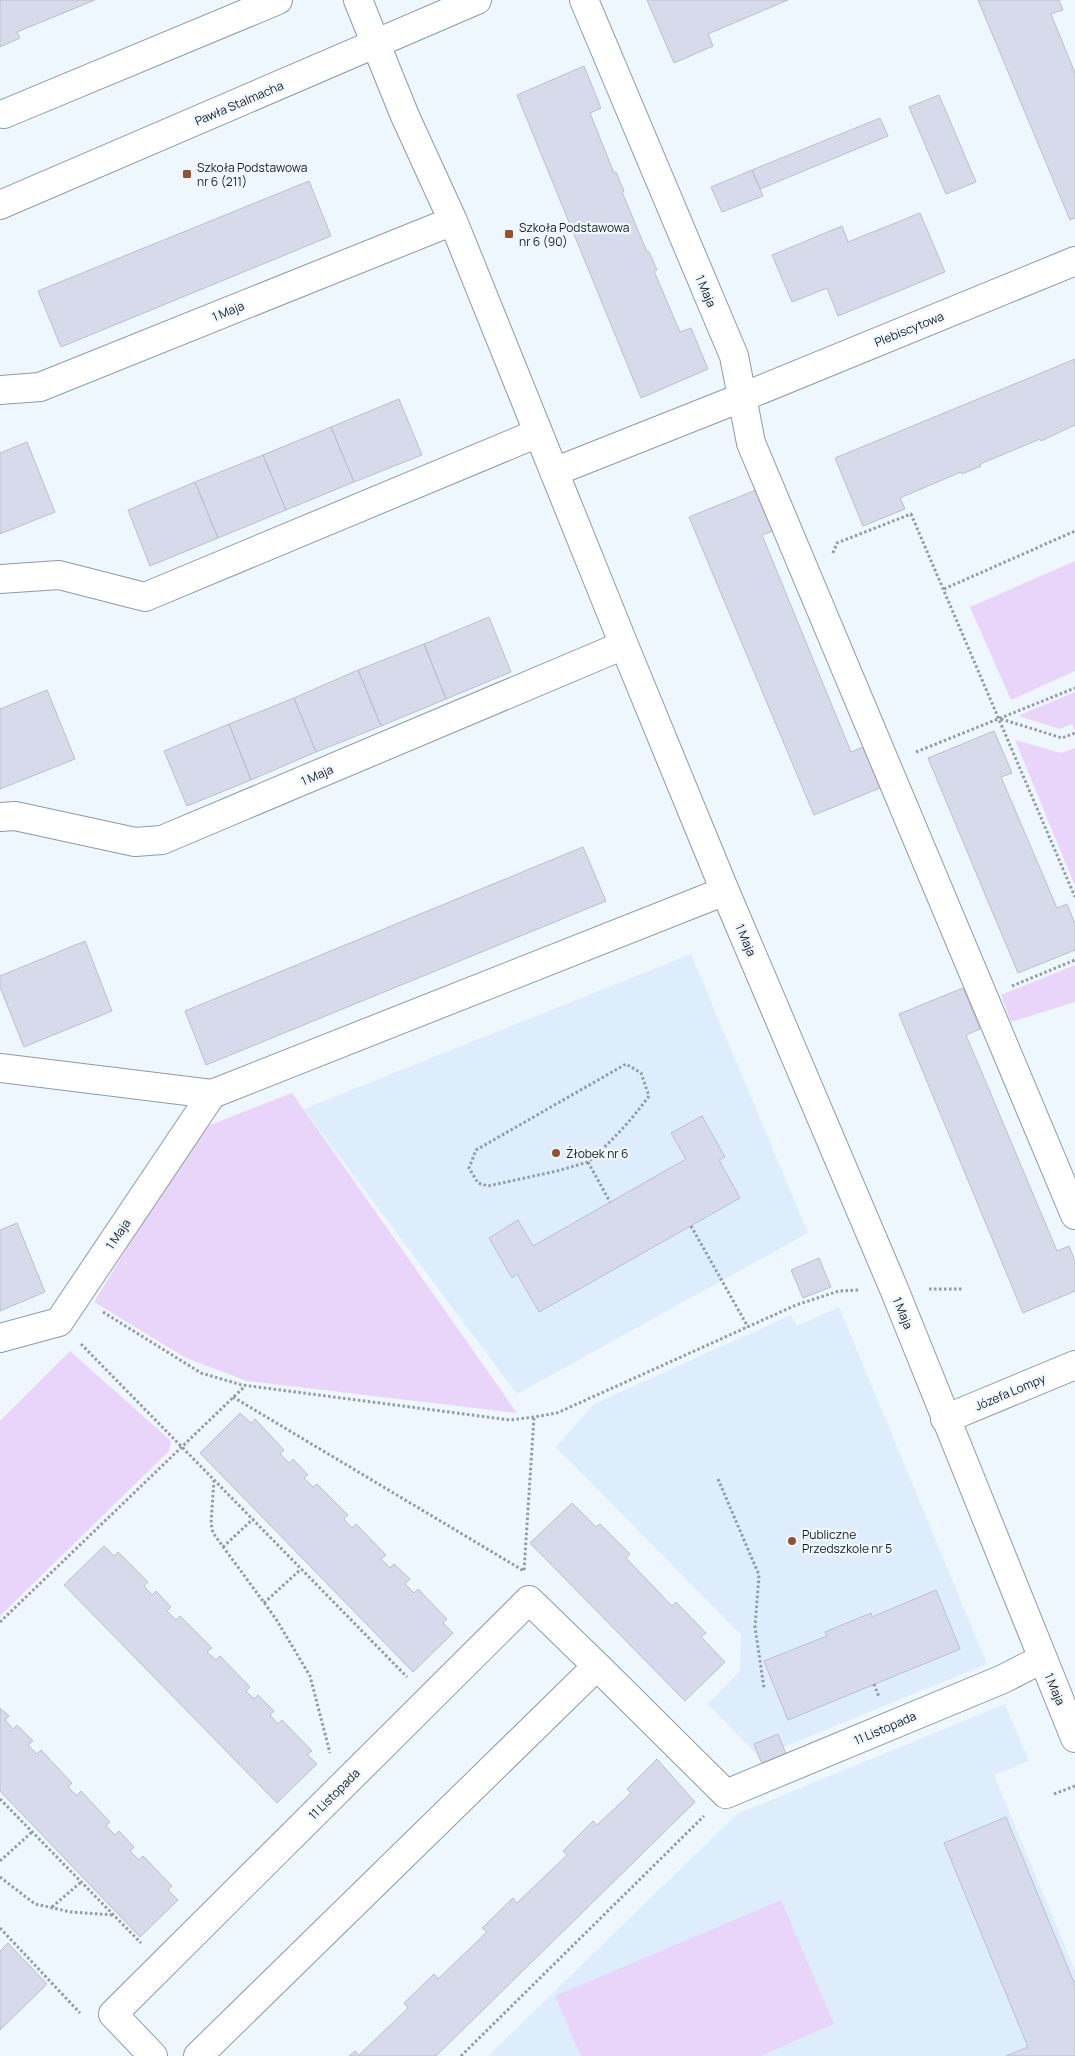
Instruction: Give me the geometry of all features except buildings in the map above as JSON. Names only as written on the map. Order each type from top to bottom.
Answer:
[{"type":"street","points":[[4,114],[278,0]]},
{"type":"street","name":"1 Maja","points":[[358,0],[405,116],[453,221],[725,891],[894,1289],[1075,1738]]},
{"type":"street","name":"Pawła Stalmacha","points":[[0,204],[376,45],[477,0]]},
{"type":"street","name":"1 Maja","points":[[584,0],[734,356],[751,443],[1075,1215]]},
{"type":"street","name":"1 Maja","points":[[0,390],[40,387],[453,221]]},
{"type":"street","name":"Plebiscytowa","points":[[743,397],[1075,261]]},
{"type":"street","points":[[554,472],[743,397]]},
{"type":"street","points":[[0,579],[59,575],[145,597],[538,434]]},
{"type":"street","name":"1 Maja","points":[[0,817],[15,816],[135,842],[162,840],[624,645]]},
{"type":"street","points":[[0,1068],[212,1094],[725,891]]},
{"type":"street","name":"1 Maja","points":[[59,1322],[212,1094]]},
{"type":"street","points":[[0,1338],[59,1322]]},
{"type":"street","name":"Józefa Lompy","points":[[945,1419],[1075,1365]]},
{"type":"street","name":"11 Listopada","points":[[153,2056],[113,2014],[529,1600],[726,1794],[1003,1679],[1042,1659]]},
{"type":"street","points":[[198,2056],[597,1666]]},
{"type":"path","points":[[808,581],[826,574],[837,543],[911,514],[1075,897]]},
{"type":"path","points":[[944,588],[1075,531]]},
{"type":"path","points":[[885,764],[1075,688]]},
{"type":"path","points":[[1000,719],[1062,738],[1075,733]]},
{"type":"path","points":[[984,998],[1075,960]]},
{"type":"path","points":[[626,1064],[641,1073],[649,1096],[616,1137],[588,1162],[557,1171],[488,1186],[478,1183],[469,1168],[476,1150],[626,1064]]},
{"type":"path","points":[[588,1162],[610,1202]]},
{"type":"path","points":[[691,1226],[748,1328]]},
{"type":"path","points":[[77,1296],[201,1373],[245,1386],[510,1420],[557,1413],[796,1306],[839,1291],[963,1289]]},
{"type":"path","points":[[59,1322],[429,1699]]},
{"type":"path","points":[[0,1622],[245,1386]]},
{"type":"path","points":[[233,1397],[524,1571],[534,1417]]},
{"type":"path","points":[[214,1479],[211,1528],[264,1603],[310,1676],[335,1772],[346,1782]]},
{"type":"path","points":[[718,1479],[759,1575],[755,1627],[764,1688]]},
{"type":"path","points":[[223,1547],[253,1519]]},
{"type":"path","points":[[264,1603],[301,1568]]},
{"type":"path","points":[[1054,1794],[1075,1786]]},
{"type":"path","points":[[461,2056],[726,1794]]},
{"type":"path","points":[[0,1799],[145,1947]]},
{"type":"path","points":[[0,1861],[32,1832]]},
{"type":"path","points":[[0,1877],[35,1904],[72,1912],[114,1915]]},
{"type":"path","points":[[52,1908],[80,1882]]},
{"type":"path","points":[[0,1928],[85,2018]]},
{"type":"shaded area","points":[[1075,561],[1075,671],[1011,700],[970,607]]},
{"type":"shaded area","points":[[1075,692],[1075,731],[1072,724],[1060,729],[1020,715]]},
{"type":"shaded area","points":[[1015,740],[1061,753],[1075,748],[1075,886]]},
{"type":"shaded area","name":"Żłobek nr 6","points":[[691,954],[808,1233],[517,1394],[304,1109]]},
{"type":"shaded area","points":[[1075,965],[1075,1002],[1011,1022],[1001,995]]},
{"type":"shaded area","points":[[292,1093],[517,1413],[247,1381],[186,1358],[94,1302],[200,1129]]},
{"type":"shaded area","name":"Publiczne Przedszkole nr 5","points":[[839,1307],[987,1664],[759,1757],[708,1704],[740,1671],[741,1635],[556,1447],[594,1404],[791,1315],[797,1326]]},
{"type":"shaded area","points":[[70,1351],[171,1441],[169,1451],[0,1616],[0,1421]]},
{"type":"shaded area","points":[[1005,1704],[1029,1761],[994,1775],[1075,1971],[1075,2056],[488,2056],[737,1814]]},
{"type":"shaded area","points":[[781,1900],[834,2024],[760,2056],[581,2056],[555,1996]]},
{"type":"place","name":"Szkoła Podstawowa nr 6 (211)","points":[[187,174]]},
{"type":"place","name":"Szkoła Podstawowa nr 6 (90)","points":[[509,234]]},
{"type":"place","name":"Żłobek nr 6","points":[[556,1153]]},
{"type":"place","name":"Publiczne Przedszkole nr 5","points":[[792,1541]]}]
